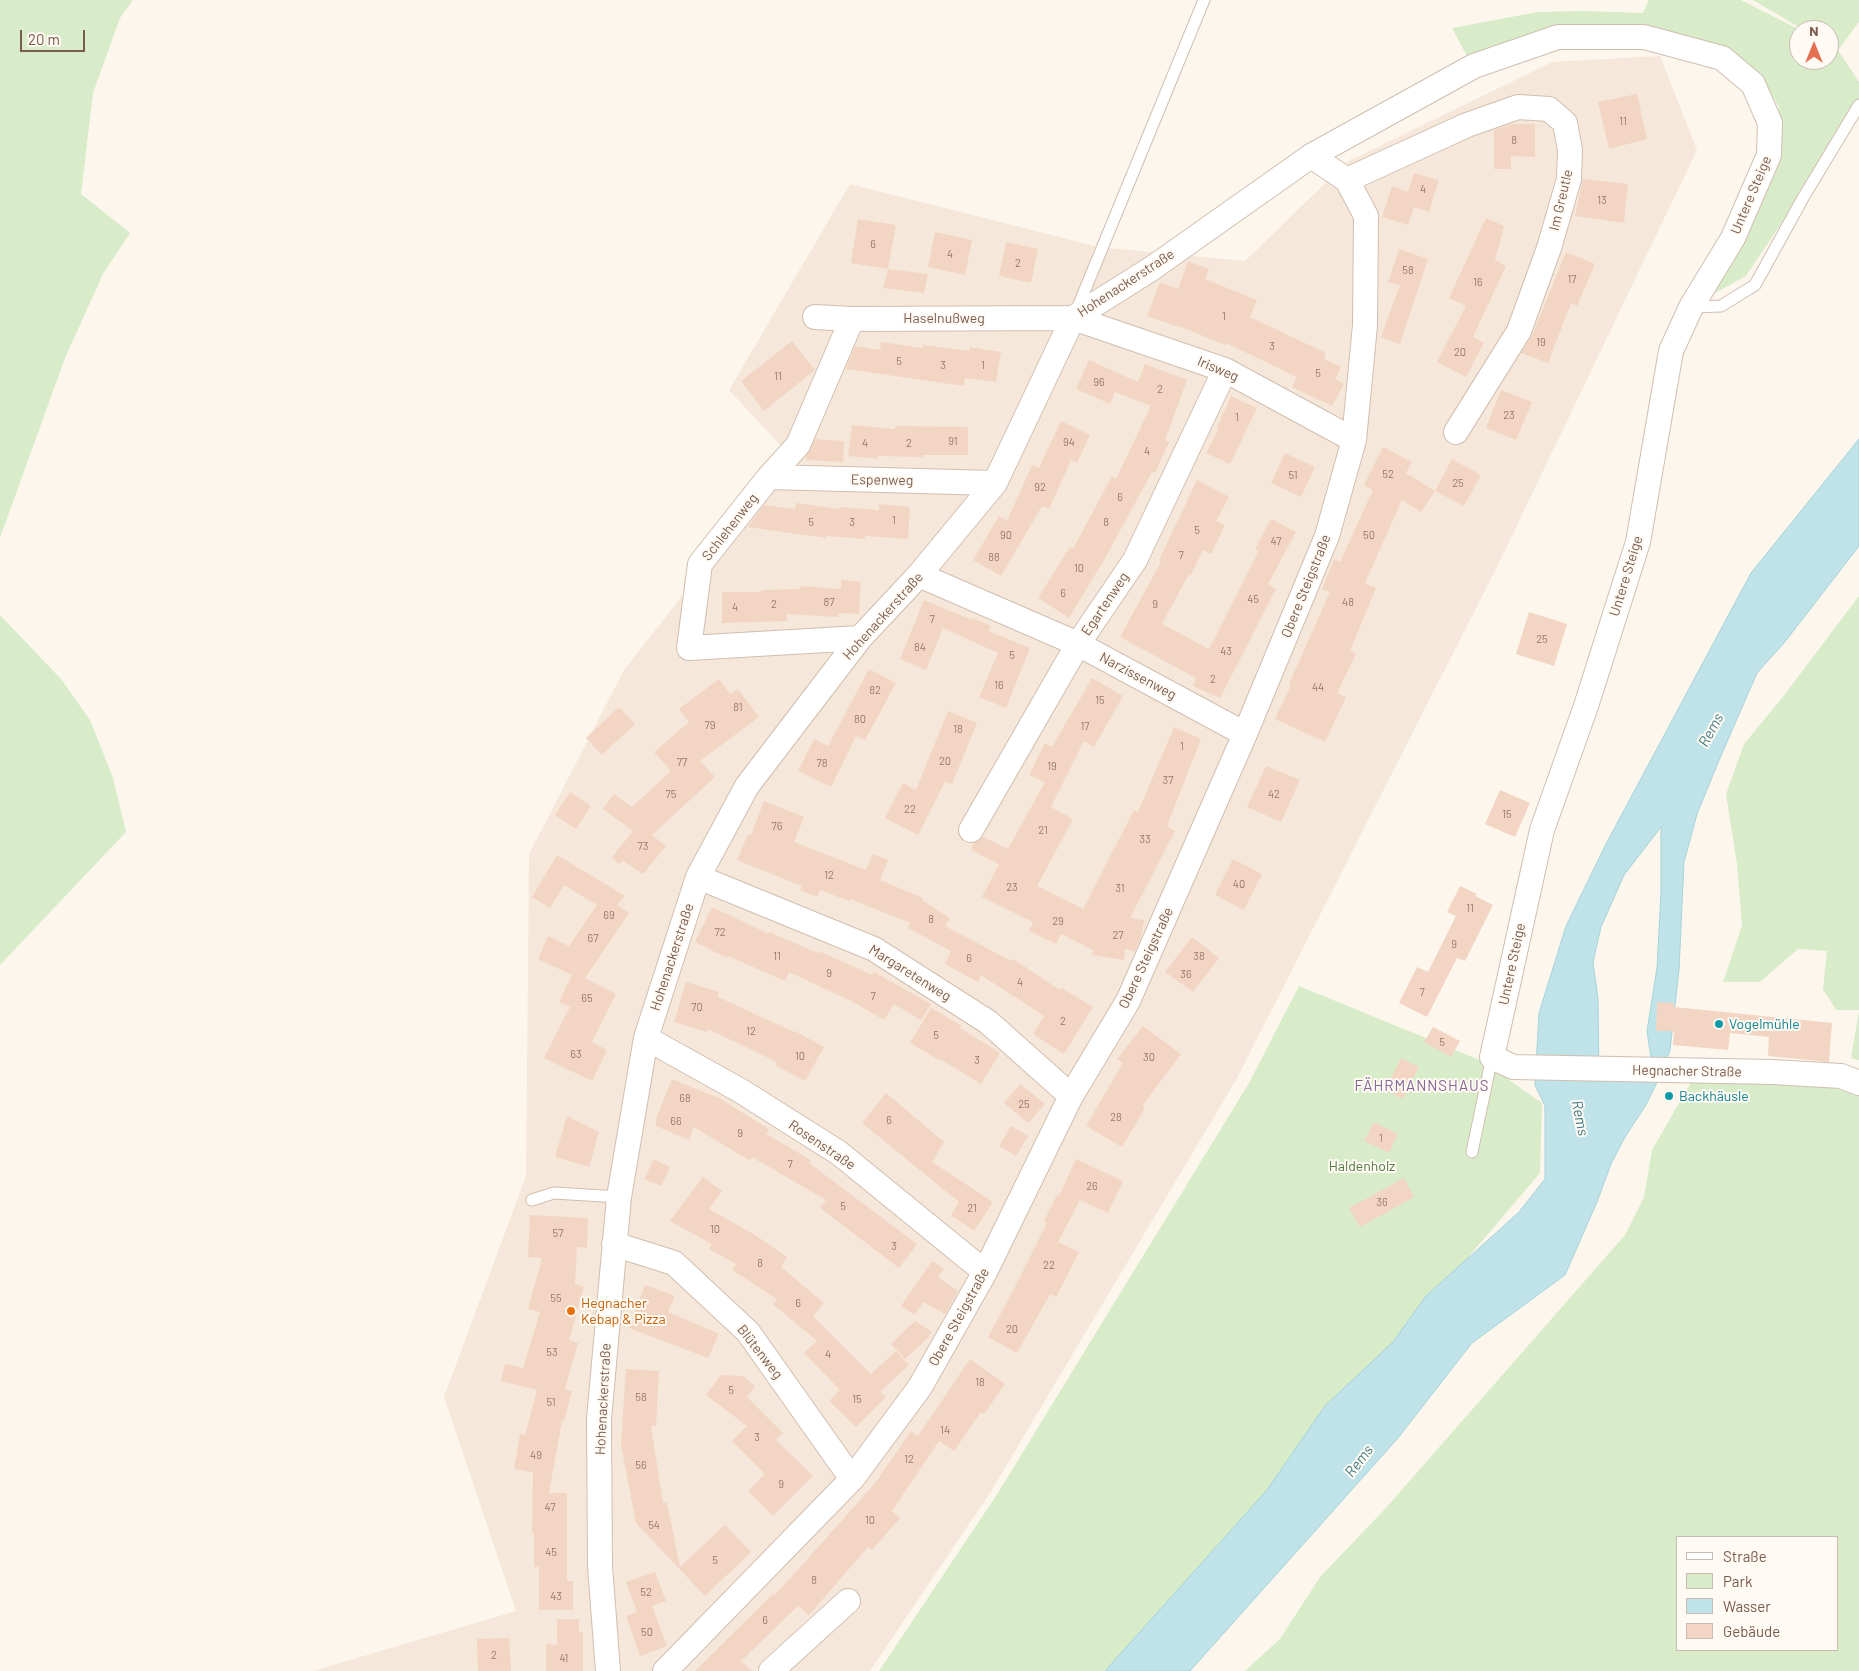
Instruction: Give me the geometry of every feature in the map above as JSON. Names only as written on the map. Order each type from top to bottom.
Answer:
[{"type":"street","name":"Hohenackerstraße","points":[[608,1671],[600,1566],[598,1418],[614,1244],[646,1038],[698,877],[747,786],[860,638],[919,575],[995,483],[1073,318],[1150,269],[1310,156],[1474,66],[1558,37],[1644,37],[1722,58],[1753,84]]},
{"type":"street","name":"Untere Steige","points":[[1492,1057],[1542,830],[1586,706],[1638,542],[1672,351],[1691,307],[1733,238],[1770,155],[1770,123],[1753,84]]},
{"type":"street","name":"Im Greutle","points":[[1347,180],[1467,125],[1518,107],[1549,109],[1565,123],[1570,150],[1569,179],[1549,248],[1519,331],[1456,432]]},
{"type":"street","name":"Obere Steigstraße","points":[[665,1671],[852,1479],[920,1386],[985,1272],[1071,1096],[1128,1001],[1245,734],[1327,536],[1354,440],[1365,325],[1366,216],[1347,180],[1310,156]]},
{"type":"street","name":"Haselnußweg","points":[[815,317],[852,319],[1073,318]]},
{"type":"street","name":"Irisweg","points":[[1073,318],[1225,370],[1354,440]]},
{"type":"street","name":"Schlehenweg","points":[[852,319],[798,445],[769,477],[700,564],[689,648],[860,638]]},
{"type":"street","name":"Egartenweg","points":[[972,830],[1078,644],[1135,560],[1225,370]]},
{"type":"street","name":"Espenweg","points":[[769,477],[995,483]]},
{"type":"street","name":"Narzissenweg","points":[[919,575],[1078,644],[1245,734]]},
{"type":"street","name":"Margaretenweg","points":[[698,877],[874,949],[988,1022],[1071,1096]]},
{"type":"street","name":"Rosenstraße","points":[[646,1038],[741,1091],[839,1153],[985,1272]]},
{"type":"street","name":"Hegnacher Straße","points":[[1492,1057],[1513,1067],[1773,1072],[1841,1076],[1859,1083]]},
{"type":"street","name":"Blütenweg","points":[[614,1244],[674,1263],[748,1332],[852,1479]]},
{"type":"street","points":[[771,1671],[848,1601]]},
{"type":"lane","points":[[1073,318],[1204,0]]},
{"type":"lane","points":[[1691,307],[1721,306],[1755,285],[1803,198],[1859,105]]},
{"type":"lane","points":[[1472,1152],[1492,1057]]},
{"type":"lane","points":[[532,1200],[554,1194],[620,1197]]},
{"type":"shaded area","points":[[1660,56],[1697,150],[1499,563],[1236,1080],[990,1493],[870,1671],[313,1671],[516,1611],[444,1397],[526,1176],[529,854],[624,670],[791,457],[729,390],[850,184],[1099,247],[1245,261],[1347,162],[1552,62]]},
{"type":"green space","points":[[0,0],[133,0],[120,18],[93,93],[81,194],[130,233],[103,274],[65,358],[0,538]]},
{"type":"green space","points":[[1649,0],[1741,0],[1789,24],[1789,70],[1839,70],[1839,52],[1859,82],[1859,99],[1799,197],[1746,276],[1697,303],[1777,153],[1779,107],[1764,82],[1659,32],[1470,62],[1452,28],[1538,12],[1643,13]]},
{"type":"green space","points":[[1753,0],[1859,0],[1859,22],[1839,49],[1839,20],[1789,21]]},
{"type":"green space","points":[[1859,596],[1859,1010],[1836,1010],[1823,989],[1827,951],[1798,949],[1760,982],[1723,982],[1742,925],[1737,864],[1726,794],[1744,744],[1782,698]]},
{"type":"green space","points":[[0,615],[61,679],[90,720],[113,778],[126,832],[0,965]]},
{"type":"green space","name":"Haldenholz","points":[[1299,986],[1482,1061],[1542,1103],[1540,1173],[1362,1382],[1122,1671],[879,1671],[996,1496],[1249,1083]]},
{"type":"green space","points":[[1859,1011],[1859,1060],[1851,1058]]},
{"type":"green space","points":[[1693,1079],[1806,1079],[1859,1096],[1859,1671],[1245,1671],[1280,1639],[1320,1577],[1385,1509],[1625,1235],[1644,1197],[1652,1150]]},
{"type":"water","name":"Rems","points":[[1859,439],[1859,546],[1784,643],[1757,673],[1697,814],[1684,862],[1679,970],[1670,1050],[1664,1068],[1646,1105],[1625,1137],[1611,1164],[1597,1202],[1565,1275],[1472,1343],[1398,1438],[1190,1671],[1105,1671],[1267,1490],[1325,1406],[1393,1342],[1426,1296],[1519,1212],[1545,1179],[1545,1106],[1535,1085],[1539,1013],[1566,926],[1607,842],[1751,573]],"holes":[[[1661,827],[1661,892],[1657,968],[1647,1031],[1651,1058],[1599,1077],[1598,999],[1593,962],[1601,927],[1624,875]]]},
{"type":"building","points":[[1637,94],[1647,139],[1609,149],[1598,102]]},
{"type":"building","points":[[1512,124],[1535,124],[1535,157],[1511,156],[1511,169],[1494,169],[1494,130]]},
{"type":"building","points":[[1414,173],[1439,180],[1429,212],[1414,207],[1408,225],[1382,217],[1392,186],[1408,192]]},
{"type":"building","points":[[1583,179],[1628,184],[1624,223],[1575,216]]},
{"type":"building","points":[[1486,218],[1504,226],[1495,260],[1506,266],[1473,337],[1484,343],[1466,377],[1437,362],[1466,306],[1449,298]]},
{"type":"building","points":[[858,219],[896,225],[888,269],[851,263]]},
{"type":"building","points":[[935,232],[972,240],[965,275],[928,267]]},
{"type":"building","points":[[1006,242],[1038,249],[1031,283],[999,276]]},
{"type":"building","points":[[1399,249],[1428,259],[1400,344],[1381,337],[1400,285],[1388,282]]},
{"type":"building","points":[[1566,252],[1595,264],[1577,306],[1571,303],[1548,363],[1521,353],[1532,336]]},
{"type":"building","points":[[1188,261],[1209,269],[1205,279],[1257,300],[1250,317],[1326,353],[1324,359],[1341,367],[1335,379],[1344,384],[1332,406],[1292,387],[1297,377],[1226,343],[1225,345],[1179,326],[1147,316],[1160,282],[1178,289]]},
{"type":"building","points":[[888,269],[928,274],[924,293],[883,288]]},
{"type":"building","points":[[792,341],[815,370],[764,411],[741,381]]},
{"type":"building","points":[[881,342],[922,348],[923,345],[969,351],[970,347],[1001,352],[996,382],[965,378],[964,386],[846,369],[855,346],[880,350]]},
{"type":"building","points":[[1089,360],[1138,382],[1145,364],[1187,380],[1165,440],[1169,442],[1155,473],[1152,472],[1104,560],[1069,618],[1038,598],[1070,547],[1073,549],[1112,476],[1116,479],[1151,406],[1115,392],[1110,404],[1076,389]]},
{"type":"building","points":[[1501,390],[1532,402],[1516,440],[1486,428]]},
{"type":"building","points":[[1231,396],[1257,408],[1230,464],[1206,453],[1219,428],[1217,427]]},
{"type":"building","points":[[1061,421],[1090,435],[1077,463],[1071,460],[1049,509],[1042,506],[1001,576],[973,560],[999,516],[1007,521],[1032,465],[1039,468]]},
{"type":"building","points":[[852,425],[895,429],[895,426],[968,427],[968,455],[878,456],[878,459],[848,456]]},
{"type":"building","points":[[815,439],[844,441],[843,462],[806,460],[806,456]]},
{"type":"building","points":[[1383,447],[1412,462],[1406,473],[1435,491],[1421,512],[1402,500],[1365,583],[1376,588],[1350,651],[1356,654],[1337,693],[1346,697],[1325,742],[1275,719],[1330,592],[1322,589],[1334,559],[1340,562],[1373,490],[1364,485]]},
{"type":"building","points":[[1285,453],[1315,467],[1301,497],[1271,483]]},
{"type":"building","points":[[1452,459],[1481,475],[1464,506],[1435,491]]},
{"type":"building","points":[[1197,480],[1229,497],[1216,521],[1225,525],[1211,554],[1203,550],[1191,575],[1189,574],[1162,624],[1209,649],[1259,551],[1255,549],[1271,519],[1296,532],[1268,584],[1276,589],[1220,698],[1193,686],[1196,678],[1120,637],[1161,562],[1159,560]]},
{"type":"building","points":[[796,503],[839,509],[840,507],[879,510],[879,504],[910,507],[908,539],[865,536],[865,539],[826,536],[826,538],[748,527],[764,505],[795,509]]},
{"type":"building","points":[[841,580],[861,582],[859,614],[838,613],[838,617],[787,614],[787,621],[722,623],[722,592],[761,592],[761,590],[800,589],[801,586],[841,589]]},
{"type":"building","points":[[924,600],[991,626],[988,631],[1030,648],[1006,708],[979,697],[998,653],[943,628],[926,670],[900,659]]},
{"type":"building","points":[[1529,612],[1567,624],[1554,666],[1516,654]]},
{"type":"building","points":[[869,669],[896,683],[865,740],[856,736],[831,787],[798,771],[814,739],[828,746]]},
{"type":"building","points":[[1092,678],[1123,696],[1094,747],[1084,741],[1051,807],[1073,819],[1037,886],[1083,909],[1134,810],[1138,812],[1174,727],[1201,739],[1167,826],[1175,831],[1130,918],[1144,920],[1141,937],[1135,951],[1125,949],[1124,960],[1092,955],[1093,950],[1061,934],[1056,944],[1029,931],[1033,922],[982,897],[999,864],[971,850],[974,843],[983,837],[1008,849],[1045,782],[1029,775],[1045,743],[1052,747]]},
{"type":"building","points":[[719,679],[730,694],[738,689],[759,717],[700,761],[715,777],[652,835],[666,846],[643,874],[623,861],[619,864],[612,857],[633,831],[603,809],[614,794],[632,807],[671,771],[654,752],[689,722],[679,709]]},
{"type":"building","points":[[619,707],[635,724],[602,755],[586,738]]},
{"type":"building","points":[[948,711],[977,723],[952,784],[945,782],[918,835],[885,818],[903,783],[916,790]]},
{"type":"building","points":[[1266,766],[1300,780],[1281,822],[1247,807]]},
{"type":"building","points":[[1500,790],[1530,803],[1515,837],[1485,824]]},
{"type":"building","points":[[570,792],[591,806],[576,829],[555,815]]},
{"type":"building","points":[[764,801],[804,817],[794,842],[866,870],[873,854],[888,860],[880,880],[923,898],[922,900],[950,918],[945,926],[1011,961],[1013,959],[1060,990],[1062,988],[1093,1007],[1064,1054],[1033,1034],[1044,1016],[981,975],[978,982],[945,964],[951,951],[908,928],[910,923],[850,899],[849,901],[820,890],[817,897],[800,890],[802,886],[737,860],[748,834],[751,835]]},
{"type":"building","points":[[557,855],[625,896],[617,905],[629,913],[585,978],[616,994],[592,1042],[607,1050],[592,1081],[544,1058],[570,1007],[559,1002],[572,975],[538,959],[548,936],[569,946],[597,905],[564,885],[550,908],[532,897]]},
{"type":"building","points":[[1233,859],[1262,874],[1244,910],[1215,895]]},
{"type":"building","points":[[1460,886],[1477,894],[1475,896],[1493,905],[1465,961],[1457,958],[1427,1017],[1399,1003],[1417,967],[1428,972],[1456,916],[1447,912]]},
{"type":"building","points":[[712,907],[769,934],[769,932],[818,953],[819,951],[872,975],[874,972],[931,1004],[921,1020],[894,1004],[884,1020],[853,1002],[789,972],[785,981],[728,956],[727,958],[695,942]]},
{"type":"building","points":[[1192,937],[1219,958],[1193,992],[1165,972]]},
{"type":"building","points":[[686,982],[719,992],[718,997],[795,1031],[824,1047],[805,1081],[775,1065],[777,1062],[708,1029],[707,1032],[674,1022]]},
{"type":"building","points":[[1657,1002],[1674,1003],[1674,1007],[1832,1023],[1829,1062],[1768,1056],[1769,1037],[1730,1033],[1728,1050],[1673,1045],[1674,1031],[1656,1031]]},
{"type":"building","points":[[931,1008],[962,1026],[960,1028],[1000,1053],[981,1084],[910,1043]]},
{"type":"building","points":[[1143,1026],[1181,1054],[1142,1106],[1145,1108],[1122,1147],[1086,1126],[1123,1063],[1117,1059]]},
{"type":"building","points":[[1433,1027],[1460,1041],[1451,1057],[1424,1042]]},
{"type":"building","points":[[1401,1058],[1419,1067],[1403,1099],[1385,1090]]},
{"type":"building","points":[[672,1079],[719,1098],[769,1129],[766,1134],[811,1160],[809,1163],[917,1244],[899,1268],[820,1208],[826,1200],[752,1157],[750,1161],[694,1127],[689,1140],[656,1126],[656,1119]]},
{"type":"building","points":[[1020,1084],[1045,1104],[1028,1123],[1004,1103]]},
{"type":"building","points":[[886,1093],[944,1142],[932,1162],[993,1202],[974,1231],[951,1215],[959,1202],[862,1123]]},
{"type":"building","points":[[567,1116],[599,1132],[589,1167],[555,1157]]},
{"type":"building","points":[[1374,1122],[1398,1134],[1389,1153],[1364,1141]]},
{"type":"building","points":[[1011,1126],[1028,1136],[1016,1156],[999,1146]]},
{"type":"building","points":[[654,1159],[670,1167],[661,1186],[644,1179]]},
{"type":"building","points":[[1076,1159],[1123,1181],[1108,1213],[1080,1200],[1058,1242],[1079,1252],[1056,1297],[1050,1294],[1017,1353],[988,1337],[1047,1223],[1044,1221],[1057,1195],[1059,1196]]},
{"type":"building","points":[[703,1177],[722,1191],[709,1209],[755,1235],[787,1257],[781,1267],[824,1303],[813,1316],[871,1374],[896,1351],[909,1365],[880,1392],[886,1397],[856,1427],[829,1401],[840,1390],[804,1353],[817,1341],[773,1304],[777,1299],[732,1270],[736,1264],[709,1249],[712,1244],[670,1221]]},
{"type":"building","points":[[1404,1178],[1414,1197],[1360,1227],[1349,1208]]},
{"type":"building","points":[[530,1215],[588,1218],[587,1248],[577,1247],[575,1284],[584,1287],[569,1340],[578,1343],[565,1389],[572,1391],[564,1421],[562,1421],[549,1493],[567,1493],[567,1581],[573,1581],[573,1610],[539,1610],[539,1567],[534,1567],[534,1533],[532,1533],[533,1472],[514,1469],[520,1434],[525,1435],[537,1390],[501,1381],[505,1364],[523,1368],[540,1312],[528,1309],[542,1258],[528,1257]]},
{"type":"building","points":[[932,1261],[944,1269],[938,1277],[958,1291],[945,1314],[923,1302],[915,1315],[901,1306]]},
{"type":"building","points":[[645,1285],[675,1296],[668,1312],[719,1334],[708,1358],[629,1328]]},
{"type":"building","points":[[915,1321],[932,1332],[905,1359],[891,1344]]},
{"type":"building","points":[[970,1359],[1005,1384],[984,1414],[981,1412],[954,1451],[939,1441],[892,1511],[900,1518],[872,1550],[868,1547],[809,1615],[798,1606],[741,1661],[752,1671],[695,1671],[774,1593],[775,1595],[820,1545],[876,1482],[911,1431],[918,1436]]},
{"type":"building","points":[[626,1369],[659,1371],[656,1426],[651,1426],[663,1503],[667,1503],[680,1567],[725,1525],[751,1552],[705,1596],[636,1523],[621,1445]]},
{"type":"building","points":[[721,1375],[743,1376],[755,1386],[747,1397],[783,1433],[776,1440],[813,1476],[773,1516],[748,1491],[765,1474],[732,1441],[747,1426],[706,1395]]},
{"type":"building","points":[[655,1572],[666,1601],[652,1606],[667,1646],[640,1656],[626,1616],[637,1612],[626,1582]]},
{"type":"building","points":[[557,1619],[579,1619],[579,1633],[583,1631],[583,1671],[546,1671],[546,1644],[557,1645]]},
{"type":"building","points":[[509,1638],[511,1671],[478,1671],[477,1639]]},
{"type":"place","name":"Vogelmühle","points":[[1719,1024]]},
{"type":"place","name":"Backhäusle","points":[[1669,1096]]},
{"type":"place","name":"Hegnacher Kebap & Pizza","points":[[571,1311]]},
{"type":"district","name":"FÄHRMANNSHAUS","points":[[1422,1086]]}]
